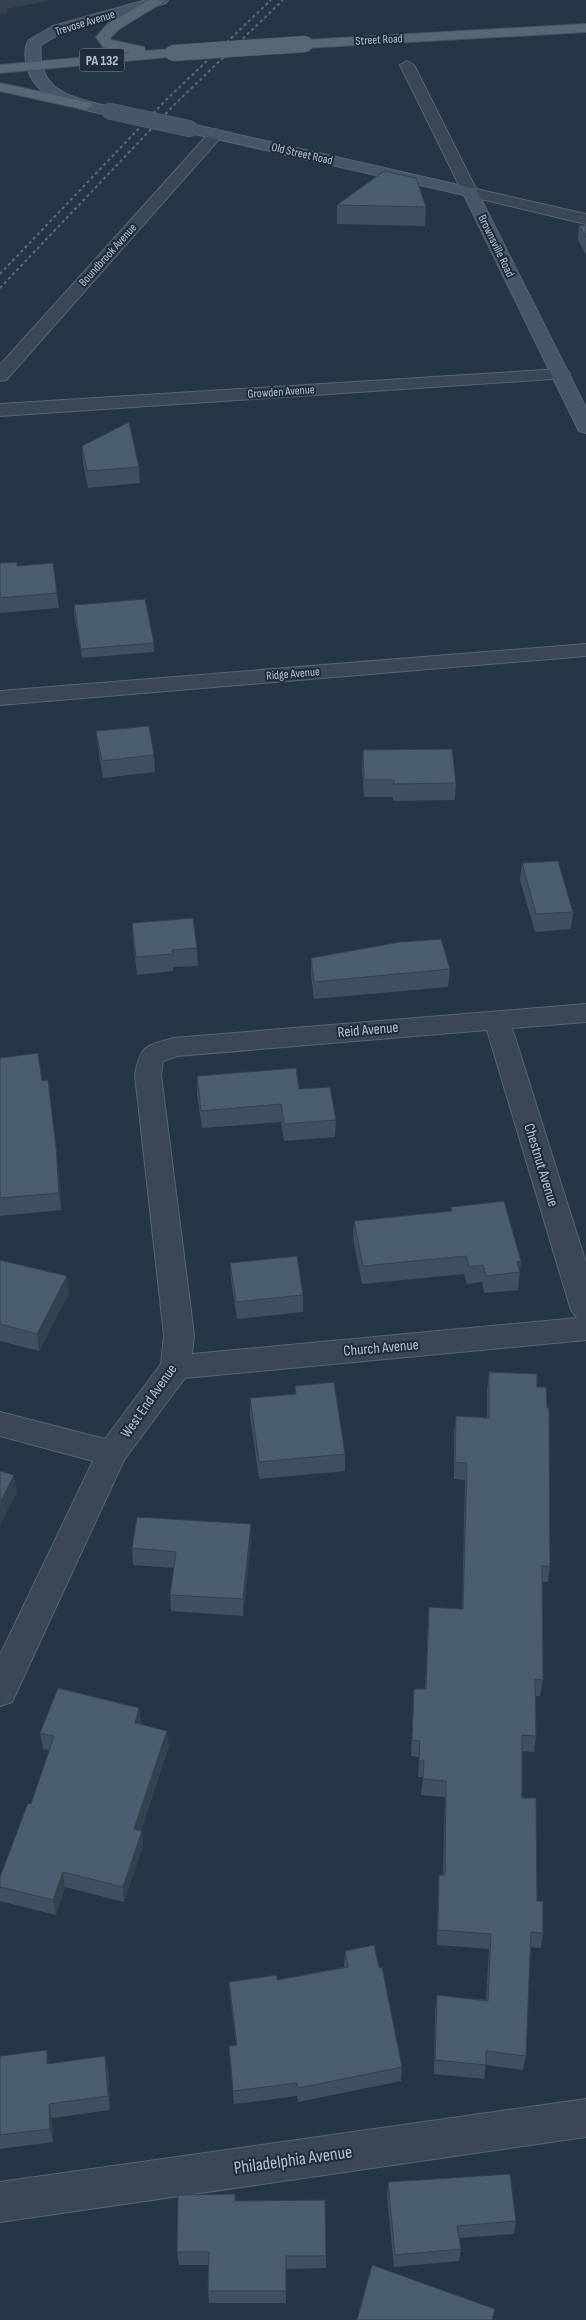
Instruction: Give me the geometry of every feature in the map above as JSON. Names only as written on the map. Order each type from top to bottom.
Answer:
[{"type":"main road","points":[[159,1],[114,26],[103,39],[108,44],[126,48],[173,53]]},
{"type":"main road","name":"Street Road","points":[[0,69],[31,60],[586,28]]},
{"type":"main road","name":"Street Road","points":[[16,53],[31,60]]},
{"type":"main road","points":[[0,87],[86,106]]},
{"type":"street","name":"Trevose Avenue","points":[[31,60],[34,43],[58,29],[159,1]]},
{"type":"street","name":"Old Street Road","points":[[31,60],[39,80],[51,91],[86,106],[586,219]]},
{"type":"street","name":"Brownsville Road","points":[[407,65],[586,427]]},
{"type":"street","name":"Boundbrook Avenue","points":[[0,376],[216,134]]},
{"type":"street","name":"Growden Avenue","points":[[0,410],[561,374]]},
{"type":"street","name":"Ridge Avenue","points":[[0,698],[586,650]]},
{"type":"street","name":"Reid Avenue","points":[[152,1056],[173,1047],[586,1014]]},
{"type":"street","name":"Chestnut Avenue","points":[[497,1020],[586,1310]]},
{"type":"street","name":"West End Avenue","points":[[0,1691],[112,1453],[176,1367],[180,1335],[148,1075],[152,1056]]},
{"type":"street","name":"Church Avenue","points":[[176,1367],[586,1329]]},
{"type":"street","points":[[0,1424],[112,1453]]},
{"type":"street","name":"Philadelphia Avenue","points":[[0,2202],[586,2118]]},
{"type":"building","points":[[384,171],[416,178],[426,207],[337,205]]},
{"type":"building","points":[[579,225],[586,225],[586,238]]},
{"type":"building","points":[[129,422],[139,467],[87,471],[82,446]]},
{"type":"building","points":[[17,562],[17,566],[53,563],[57,593],[0,598],[0,563]]},
{"type":"building","points":[[145,599],[154,643],[81,649],[74,605]]},
{"type":"building","points":[[149,726],[154,755],[102,761],[96,731]]},
{"type":"building","points":[[452,749],[456,783],[394,784],[394,780],[364,780],[363,750]]},
{"type":"building","points":[[558,861],[573,912],[536,914],[522,863]]},
{"type":"building","points":[[193,918],[197,948],[172,950],[173,954],[136,957],[132,923]]},
{"type":"building","points":[[441,939],[450,969],[314,982],[311,958],[400,942]]},
{"type":"building","points":[[38,1053],[42,1081],[48,1080],[59,1193],[0,1198],[0,1058]]},
{"type":"building","points":[[296,1068],[299,1089],[330,1087],[336,1120],[284,1124],[281,1104],[201,1111],[197,1076]]},
{"type":"building","points":[[504,1201],[521,1261],[517,1262],[520,1272],[486,1276],[483,1265],[469,1267],[466,1256],[363,1266],[354,1221],[452,1211],[451,1207]]},
{"type":"building","points":[[297,1256],[303,1295],[236,1302],[230,1263]]},
{"type":"building","points":[[0,1260],[67,1276],[37,1334],[0,1324]]},
{"type":"building","points":[[489,1372],[537,1374],[537,1387],[546,1387],[547,1408],[549,1408],[550,1566],[542,1566],[543,1680],[535,1679],[536,1736],[522,1735],[522,1798],[536,1798],[537,1901],[543,1901],[543,1933],[531,1932],[526,2056],[486,2051],[486,2065],[435,2060],[437,1995],[488,2001],[491,1934],[438,1930],[439,1875],[445,1875],[446,1781],[423,1779],[424,1761],[419,1761],[420,1741],[412,1740],[414,1689],[426,1689],[429,1607],[463,1609],[467,1463],[455,1462],[456,1416],[489,1418]]},
{"type":"building","points":[[334,1382],[345,1454],[259,1462],[250,1398],[296,1394],[295,1386]]},
{"type":"building","points":[[0,1471],[14,1475],[0,1503]]},
{"type":"building","points":[[137,1517],[251,1524],[243,1599],[170,1595],[176,1552],[132,1548]]},
{"type":"building","points":[[58,1688],[139,1708],[135,1723],[167,1731],[134,1829],[142,1831],[123,1887],[63,1872],[53,1900],[0,1887],[0,1877],[28,1803],[31,1804],[54,1736],[40,1733]]},
{"type":"building","points":[[374,1945],[379,1968],[382,1967],[402,2067],[298,2088],[297,2083],[233,2091],[229,2046],[237,2045],[229,1982],[277,1975],[277,1980],[348,1967],[345,1951]]},
{"type":"building","points":[[47,2050],[47,2064],[105,2056],[108,2096],[49,2104],[50,2129],[0,2135],[0,2056]]},
{"type":"building","points":[[510,2174],[516,2221],[457,2226],[461,2249],[395,2255],[388,2182]]},
{"type":"building","points":[[235,2194],[235,2201],[325,2200],[326,2256],[286,2256],[286,2291],[208,2291],[209,2252],[177,2252],[178,2195]]},
{"type":"building","points":[[372,2265],[495,2309],[492,2320],[357,2320]]},
{"type":"railway","points":[[0,274],[166,100],[271,0]]},
{"type":"railway","points":[[0,288],[174,105],[283,0]]}]
